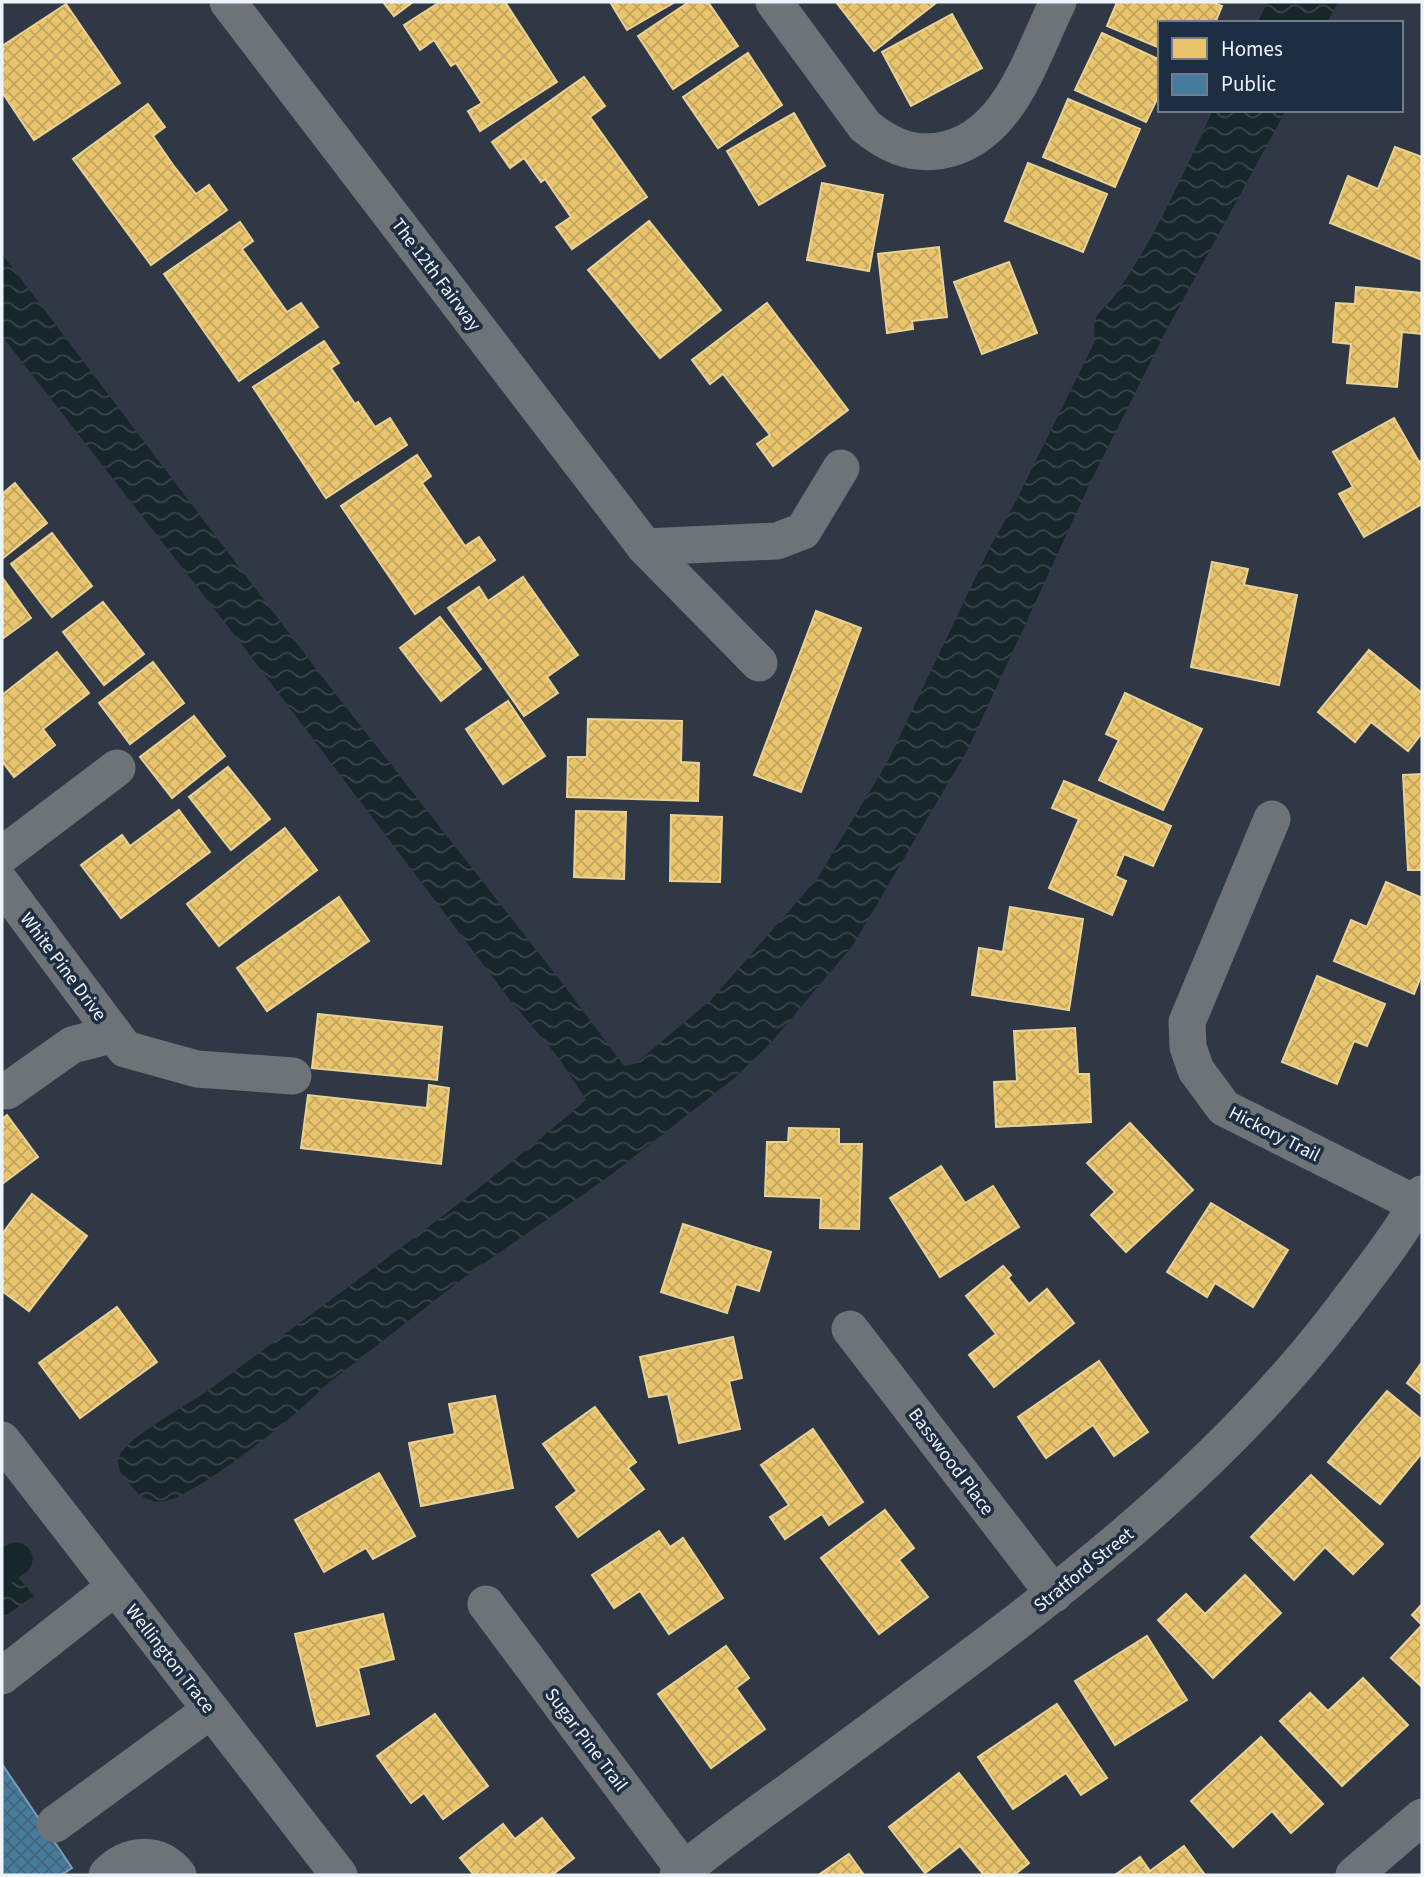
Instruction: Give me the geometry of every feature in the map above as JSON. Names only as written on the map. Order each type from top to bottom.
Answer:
[{"type":"street","name":"The 12th Fairway","points":[[228,2],[645,547],[759,663]]},
{"type":"street","points":[[774,2],[865,126],[882,140],[903,149],[925,153],[956,148],[976,139],[994,124],[1007,104],[1058,2]]},
{"type":"street","points":[[645,547],[777,541],[803,531],[841,468]]},
{"type":"street","points":[[2,855],[117,768]]},
{"type":"street","name":"Hickory Trail","points":[[1272,819],[1186,1022],[1188,1047],[1196,1070],[1224,1108],[1420,1202]]},
{"type":"street","name":"White Pine Drive","points":[[2,884],[120,1041]]},
{"type":"street","points":[[7,1091],[72,1045],[120,1041],[197,1069],[293,1076]]},
{"type":"street","name":"Stratford Street","points":[[683,1873],[1054,1594],[1173,1495],[1248,1420],[1318,1340],[1420,1202]]},
{"type":"street","name":"Basswood Place","points":[[850,1329],[1054,1594]]},
{"type":"street","name":"Wellington Trace","points":[[4,1448],[211,1710],[329,1872]]},
{"type":"street","points":[[2,1676],[115,1587]]},
{"type":"street","name":"Sugar Pine Trail","points":[[486,1604],[683,1873]]},
{"type":"street","points":[[55,1824],[211,1710]]},
{"type":"street","points":[[1354,1875],[1422,1817]]},
{"type":"street","points":[[107,1875],[129,1859],[144,1856],[158,1859],[178,1875]]},
{"type":"water","points":[[1268,2],[1338,2],[1328,21],[1258,21]]},
{"type":"water","points":[[1212,112],[1285,112],[1166,331],[1091,481],[968,749],[853,945],[769,1045],[733,1079],[608,1177],[470,1273],[226,1467],[184,1494],[169,1500],[154,1501],[136,1491],[124,1478],[118,1464],[122,1451],[131,1442],[213,1387],[402,1247],[496,1175],[586,1100],[559,1058],[510,1000],[240,642],[2,336],[2,254],[323,678],[624,1066],[635,1064],[711,1000],[817,879],[888,761],[990,547],[1016,501],[1095,341],[1095,323],[1099,313],[1118,291],[1169,203]]},
{"type":"water","points":[[2,1558],[34,1596],[2,1618]]},
{"type":"building: Homes","points":[[383,2],[413,2],[394,16]]},
{"type":"building: Homes","points":[[440,2],[505,2],[557,82],[480,131],[468,111],[482,103],[456,63],[451,66],[434,40],[420,50],[404,25]]},
{"type":"building: Homes","points":[[610,2],[675,2],[627,30]]},
{"type":"building: Homes","points":[[689,2],[708,2],[738,46],[673,89],[638,36]]},
{"type":"building: Homes","points":[[836,2],[934,2],[936,3],[874,51]]},
{"type":"building: Homes","points":[[1117,2],[1212,2],[1222,6],[1216,21],[1158,21],[1158,47],[1107,26]]},
{"type":"building: Homes","points":[[66,4],[120,83],[34,140],[2,92],[2,46]]},
{"type":"building: Homes","points":[[952,14],[982,68],[911,106],[882,52]]},
{"type":"building: Homes","points":[[1102,33],[1158,59],[1158,97],[1146,122],[1075,90]]},
{"type":"building: Homes","points":[[748,53],[782,105],[718,148],[683,97]]},
{"type":"building: Homes","points":[[584,77],[605,106],[590,117],[647,197],[572,249],[556,227],[571,217],[545,179],[541,182],[524,158],[510,168],[492,142]]},
{"type":"building: Homes","points":[[1068,99],[1140,129],[1115,187],[1043,157]]},
{"type":"building: Homes","points":[[148,104],[165,127],[153,136],[173,165],[196,194],[209,185],[227,210],[151,265],[73,159]]},
{"type":"building: Homes","points":[[794,113],[825,166],[759,205],[727,151]]},
{"type":"building: Homes","points":[[1395,147],[1422,157],[1422,260],[1330,223],[1348,176],[1378,189]]},
{"type":"building: Homes","points":[[1028,163],[1107,194],[1083,252],[1005,221]]},
{"type":"building: Homes","points":[[822,183],[883,195],[869,271],[807,260]]},
{"type":"building: Homes","points":[[649,221],[721,310],[660,358],[588,270]]},
{"type":"building: Homes","points":[[240,222],[253,241],[242,249],[287,312],[301,303],[318,327],[239,381],[164,274]]},
{"type":"building: Homes","points":[[939,247],[947,317],[912,321],[913,329],[887,333],[878,254]]},
{"type":"building: Homes","points":[[1009,262],[1037,333],[982,354],[954,282]]},
{"type":"building: Homes","points":[[1356,287],[1422,293],[1422,334],[1402,332],[1397,387],[1347,383],[1351,344],[1333,342],[1336,303],[1355,304]]},
{"type":"building: Homes","points":[[767,303],[848,410],[773,466],[757,444],[770,435],[723,374],[710,384],[692,360]]},
{"type":"building: Homes","points":[[324,341],[339,363],[331,368],[355,404],[358,402],[375,427],[390,418],[407,445],[326,498],[253,387]]},
{"type":"building: Homes","points":[[1394,418],[1419,462],[1422,460],[1422,504],[1364,537],[1339,494],[1353,487],[1333,452]]},
{"type":"building: Homes","points":[[417,455],[431,476],[422,483],[465,546],[479,537],[495,560],[415,614],[341,506]]},
{"type":"building: Homes","points":[[15,483],[47,523],[2,559],[2,494]]},
{"type":"building: Homes","points":[[52,533],[92,586],[52,617],[11,564]]},
{"type":"building: Homes","points":[[1212,562],[1248,569],[1244,585],[1297,595],[1279,685],[1191,667]]},
{"type":"building: Homes","points":[[2,577],[31,618],[2,639]]},
{"type":"building: Homes","points":[[523,577],[578,655],[547,677],[558,693],[524,716],[448,608],[479,587],[488,601]]},
{"type":"building: Homes","points":[[103,602],[144,654],[104,685],[63,632]]},
{"type":"building: Homes","points":[[816,611],[861,628],[801,792],[754,775]]},
{"type":"building: Homes","points":[[440,617],[481,669],[441,701],[400,648]]},
{"type":"building: Homes","points":[[1369,650],[1422,693],[1422,733],[1408,751],[1371,722],[1355,742],[1318,712]]},
{"type":"building: Homes","points":[[57,652],[89,693],[43,729],[55,745],[14,777],[2,761],[2,695]]},
{"type":"building: Homes","points":[[153,662],[184,703],[130,744],[99,703]]},
{"type":"building: Homes","points":[[1125,693],[1202,729],[1163,810],[1099,780],[1119,740],[1106,734]]},
{"type":"building: Homes","points":[[508,701],[545,756],[503,784],[466,729]]},
{"type":"building: Homes","points":[[194,716],[225,756],[172,798],[140,757]]},
{"type":"building: Homes","points":[[588,719],[682,721],[681,762],[699,763],[698,801],[567,797],[568,757],[587,757]]},
{"type":"building: Homes","points":[[228,767],[270,819],[231,850],[189,797]]},
{"type":"building: Homes","points":[[1422,774],[1422,870],[1408,870],[1403,775]]},
{"type":"building: Homes","points":[[1064,781],[1171,826],[1153,866],[1124,854],[1115,876],[1126,881],[1112,915],[1049,888],[1079,819],[1052,808]]},
{"type":"building: Homes","points":[[179,810],[210,852],[121,918],[81,865],[122,835],[130,846]]},
{"type":"building: Homes","points":[[576,811],[626,812],[624,879],[574,877]]},
{"type":"building: Homes","points":[[671,815],[722,817],[720,882],[670,881]]},
{"type":"building: Homes","points":[[285,828],[317,870],[219,946],[187,904]]},
{"type":"building: Homes","points":[[1386,882],[1422,898],[1422,974],[1414,994],[1334,961],[1351,920],[1367,927]]},
{"type":"building: Homes","points":[[339,897],[369,941],[267,1011],[237,968]]},
{"type":"building: Homes","points":[[1010,907],[1083,919],[1069,1010],[972,995],[979,948],[1003,952]]},
{"type":"building: Homes","points":[[1317,976],[1385,1004],[1367,1046],[1354,1041],[1337,1084],[1282,1062]]},
{"type":"building: Homes","points":[[318,1014],[442,1027],[437,1080],[312,1068]]},
{"type":"building: Homes","points":[[1075,1028],[1078,1074],[1089,1074],[1091,1122],[996,1127],[994,1082],[1017,1081],[1014,1031]]},
{"type":"building: Homes","points":[[429,1085],[449,1088],[441,1164],[301,1148],[308,1095],[427,1108]]},
{"type":"building: Homes","points":[[7,1115],[38,1157],[2,1184],[2,1119]]},
{"type":"building: Homes","points":[[1130,1123],[1193,1190],[1126,1252],[1091,1215],[1115,1192],[1087,1163]]},
{"type":"building: Homes","points":[[789,1128],[839,1129],[839,1144],[862,1144],[859,1229],[820,1228],[821,1198],[765,1196],[767,1142],[788,1142]]},
{"type":"building: Homes","points":[[941,1166],[965,1203],[993,1186],[1019,1227],[940,1277],[890,1198]]},
{"type":"building: Homes","points":[[32,1194],[87,1236],[29,1311],[2,1291],[2,1234]]},
{"type":"building: Homes","points":[[1211,1203],[1288,1250],[1253,1307],[1215,1283],[1207,1297],[1167,1272]]},
{"type":"building: Homes","points":[[683,1224],[771,1252],[759,1291],[736,1284],[727,1313],[661,1292]]},
{"type":"building: Homes","points":[[1003,1266],[1011,1275],[1008,1278],[1029,1304],[1047,1289],[1074,1323],[994,1387],[969,1355],[996,1334],[966,1296]]},
{"type":"building: Homes","points":[[117,1307],[157,1362],[80,1418],[39,1363]]},
{"type":"building: Homes","points":[[733,1337],[742,1378],[729,1381],[740,1429],[679,1443],[668,1394],[649,1397],[640,1357]]},
{"type":"building: Homes","points":[[1099,1361],[1148,1432],[1114,1456],[1093,1425],[1046,1458],[1018,1417]]},
{"type":"building: Homes","points":[[1422,1362],[1422,1395],[1407,1383]]},
{"type":"building: Homes","points":[[1387,1391],[1422,1420],[1422,1453],[1380,1504],[1328,1462]]},
{"type":"building: Homes","points":[[495,1396],[513,1488],[421,1506],[409,1443],[455,1434],[449,1404]]},
{"type":"building: Homes","points":[[595,1407],[636,1462],[628,1468],[644,1489],[578,1537],[556,1507],[577,1491],[543,1444]]},
{"type":"building: Homes","points":[[813,1429],[863,1502],[829,1525],[822,1514],[785,1539],[770,1517],[789,1505],[761,1465]]},
{"type":"building: Homes","points":[[379,1473],[415,1536],[373,1559],[366,1548],[324,1572],[295,1520]]},
{"type":"building: Homes","points":[[1311,1475],[1383,1544],[1353,1574],[1325,1547],[1294,1580],[1251,1537]]},
{"type":"building: Homes","points":[[885,1510],[914,1548],[899,1560],[928,1597],[879,1634],[821,1558]]},
{"type":"building: Homes","points":[[659,1531],[670,1547],[683,1538],[723,1598],[669,1634],[640,1591],[614,1608],[592,1575]]},
{"type":"building: Homes","points":[[1245,1575],[1281,1613],[1213,1678],[1158,1620],[1186,1594],[1205,1614]]},
{"type":"building: Homes","points":[[1422,1604],[1422,1625],[1412,1615]]},
{"type":"building: Homes","points":[[383,1614],[394,1659],[358,1668],[369,1714],[317,1726],[295,1634]]},
{"type":"building: Homes","points":[[1422,1625],[1422,1687],[1391,1658]]},
{"type":"building: Homes","points":[[1147,1636],[1187,1700],[1115,1745],[1075,1681]]},
{"type":"building: Homes","points":[[726,1646],[749,1678],[736,1688],[765,1729],[711,1768],[658,1694]]},
{"type":"building: Homes","points":[[1363,1678],[1408,1725],[1342,1786],[1280,1721],[1310,1693],[1328,1711]]},
{"type":"building: Homes","points":[[1057,1704],[1107,1778],[1081,1795],[1066,1773],[1013,1809],[978,1757]]},
{"type":"building: Homes","points":[[435,1714],[488,1786],[443,1819],[424,1793],[411,1803],[377,1756]]},
{"type":"building: Homes","points":[[1261,1737],[1323,1804],[1291,1833],[1272,1811],[1233,1847],[1191,1801]]},
{"type":"building: Homes","points":[[959,1773],[1029,1863],[1014,1875],[984,1875],[960,1846],[925,1873],[889,1827]]},
{"type":"building: Homes","points":[[542,1818],[574,1858],[552,1875],[474,1875],[460,1858],[503,1824],[515,1839]]},
{"type":"building: Homes","points":[[1184,1846],[1205,1875],[1115,1875],[1140,1857],[1150,1871]]},
{"type":"building: Homes","points":[[849,1854],[864,1875],[820,1874]]},
{"type":"building: Public","points":[[2,1764],[72,1868],[61,1875],[2,1875]]},
{"type":"waterway","points":[[2,1569],[16,1559]]}]
